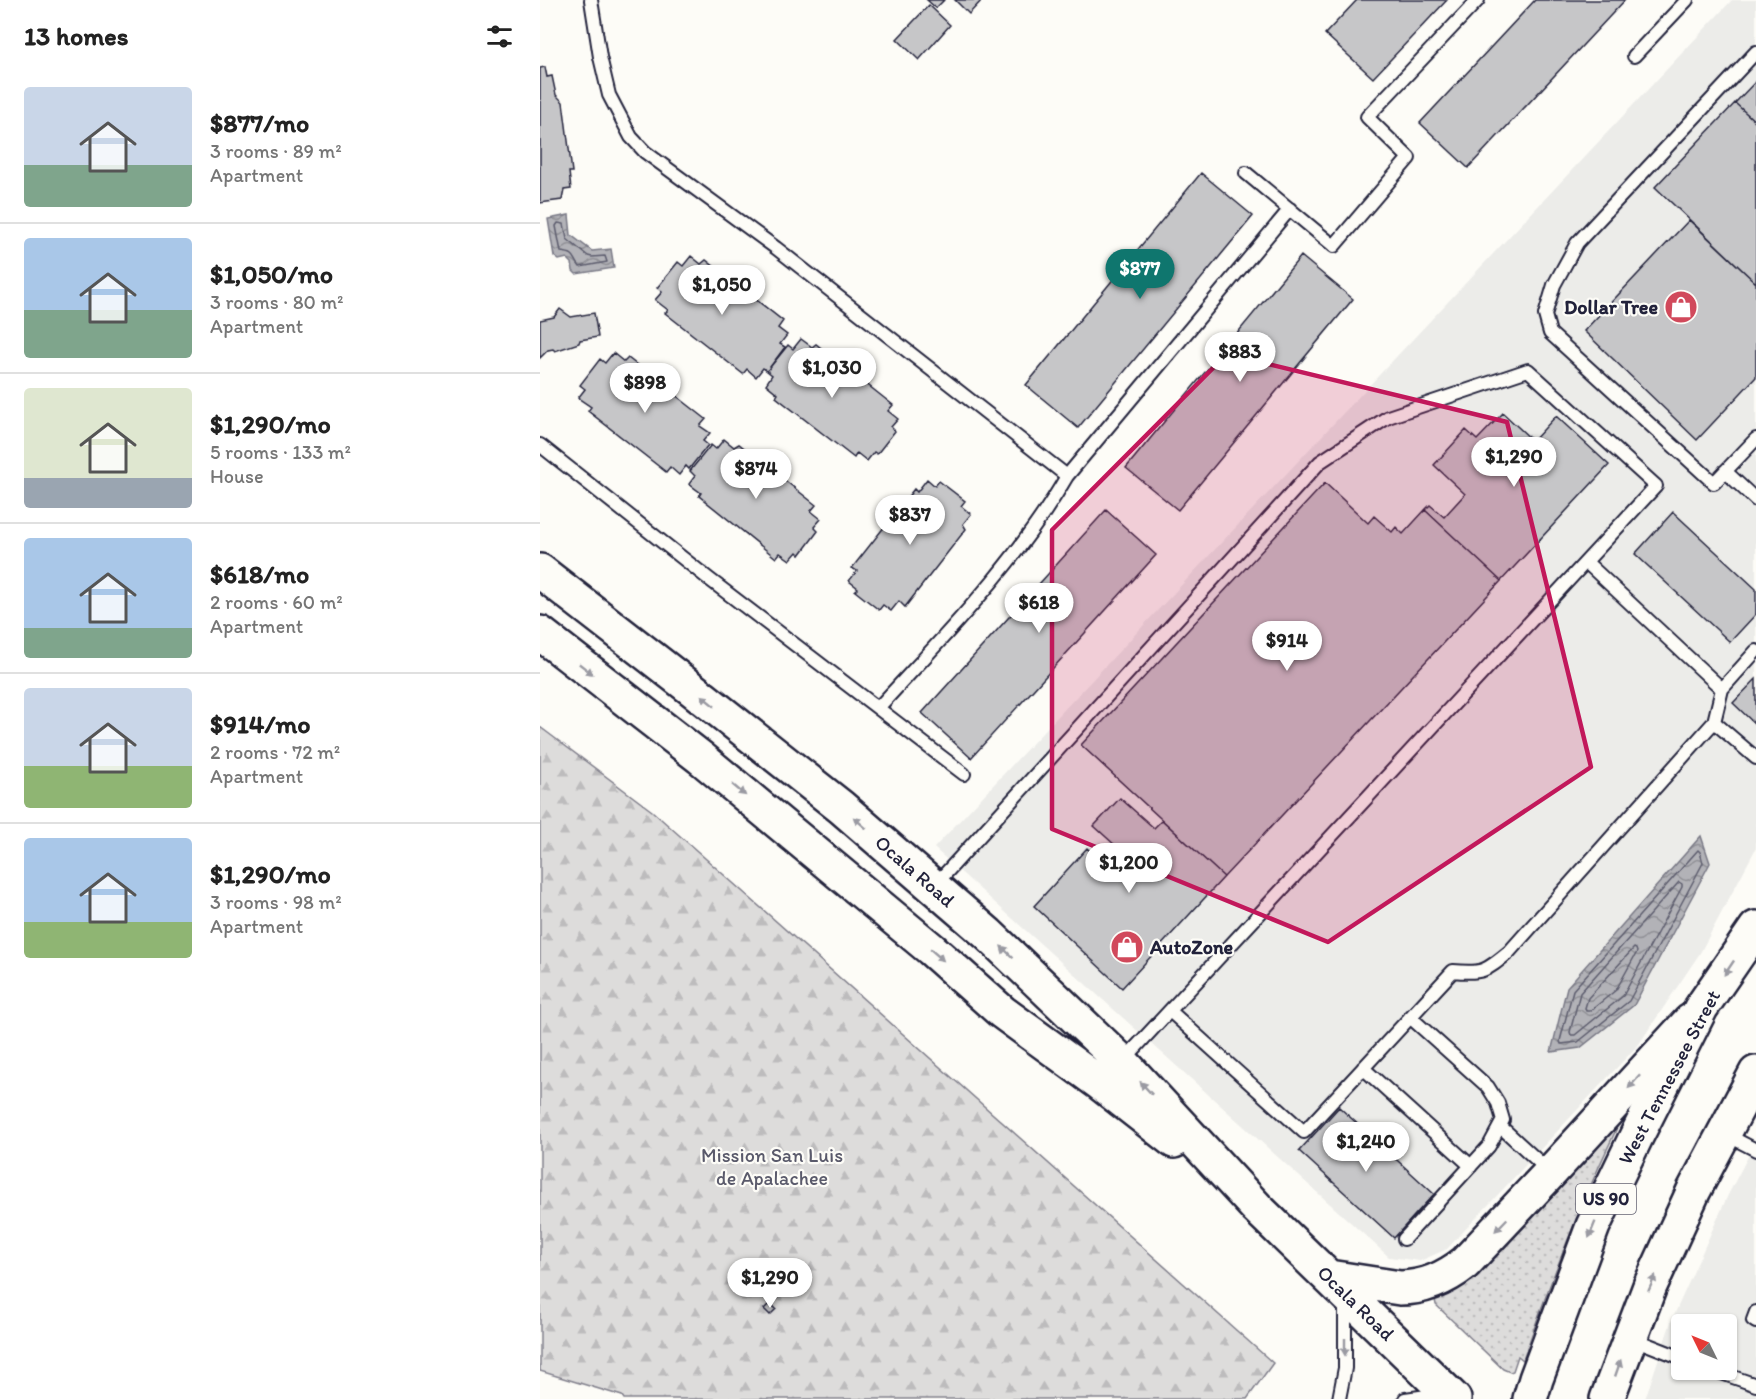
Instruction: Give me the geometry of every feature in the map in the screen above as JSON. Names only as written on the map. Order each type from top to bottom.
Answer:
[{"type":"main road","name":"Ocala Road","points":[[540,571],[832,800],[988,934],[1112,1073],[1257,1208],[1451,1396]]},
{"type":"main road","name":"Ocala Road","points":[[540,633],[701,758],[1002,1012],[1112,1073]]},
{"type":"main road","points":[[900,924],[934,887]]},
{"type":"main road","name":"West Tennessee Street","points":[[1530,1399],[1593,1226],[1701,1008],[1756,928]]},
{"type":"main road","points":[[1337,1285],[1411,1288],[1437,1281],[1465,1263],[1551,1173],[1701,1008]]},
{"type":"main road","points":[[1607,1399],[1650,1286],[1689,1200],[1756,1074]]},
{"type":"lane","points":[[591,0],[609,95],[630,137],[645,152],[776,248],[1067,476]]},
{"type":"lane","points":[[1246,173],[1334,246],[1409,158],[1367,117],[1478,0]]},
{"type":"lane","points":[[1634,56],[1687,0]]},
{"type":"lane","points":[[1756,52],[1577,243],[1554,285],[1545,315],[1550,333],[1714,483],[1756,439]]},
{"type":"lane","points":[[878,708],[996,578],[1053,501],[1067,476],[1290,209]]},
{"type":"lane","points":[[934,887],[1320,462],[1388,417],[1528,370],[1656,486],[1112,1073]]},
{"type":"lane","points":[[540,445],[709,579],[964,774]]},
{"type":"lane","points":[[1725,471],[1756,500]]},
{"type":"lane","points":[[1586,562],[1722,688]]},
{"type":"lane","points":[[1170,1011],[1304,1132],[1453,970],[1474,973],[1490,967],[1509,952],[1714,722],[1722,688],[1756,651]]},
{"type":"lane","points":[[1714,722],[1756,758]]},
{"type":"lane","points":[[1404,1239],[1489,1146],[1503,1120],[1498,1103],[1488,1087],[1410,1017]]},
{"type":"lane","points":[[1363,1068],[1471,1166]]},
{"type":"lane","points":[[1500,1126],[1551,1173]]},
{"type":"lane","points":[[1724,1133],[1756,1150]]},
{"type":"lane","points":[[1337,1285],[1345,1368],[1339,1399]]},
{"type":"lane","points":[[1756,1312],[1753,1320],[1756,1322]]},
{"type":"lane","points":[[1630,1337],[1671,1354]]},
{"type":"lane","points":[[1737,1378],[1756,1385]]},
{"type":"lane","points":[[1405,1399],[1451,1396]]},
{"type":"highlighted area","points":[[1227,354],[1507,422],[1591,767],[1328,942],[1052,829],[1052,530]]},
{"type":"shaded area","points":[[1732,0],[1756,0],[1756,848],[1700,953],[1639,1044],[1447,1249],[1420,1261],[1389,1257],[934,848]]},
{"type":"shaded area","points":[[1756,1141],[1756,1399],[1645,1399],[1671,1322],[1671,1380],[1737,1380],[1737,1314],[1675,1314],[1728,1195]]},
{"type":"green space","name":"Mission San Luis de Apalachee","points":[[540,727],[652,811],[1273,1363],[1247,1399],[624,1399],[622,1396],[540,1371]]},
{"type":"green space","points":[[1615,1126],[1616,1130],[1566,1244],[1523,1360],[1518,1356],[1513,1371],[1503,1369],[1436,1305],[1434,1294]]},
{"type":"water","points":[[569,215],[571,235],[592,251],[611,249],[614,268],[576,274],[572,263],[567,258],[559,260],[554,256],[548,219]]},
{"type":"water","points":[[1701,836],[1710,863],[1634,1005],[1580,1048],[1551,1052],[1567,987]]},
{"type":"building","points":[[927,0],[944,0],[936,8]]},
{"type":"building","points":[[955,0],[982,0],[969,14]]},
{"type":"building","points":[[1357,0],[1447,0],[1373,78],[1325,34]]},
{"type":"building","points":[[1535,0],[1625,0],[1468,168],[1420,123]]},
{"type":"building","points":[[929,5],[950,25],[919,60],[897,39]]},
{"type":"building","points":[[545,67],[547,77],[552,76],[556,95],[563,102],[572,172],[569,172],[571,189],[564,190],[562,200],[540,203],[540,68]]},
{"type":"building","points":[[1756,81],[1756,122],[1735,103]]},
{"type":"building","points":[[1735,103],[1756,122],[1756,283],[1655,187]]},
{"type":"building","points":[[1201,173],[1253,216],[1078,428],[1026,385]]},
{"type":"building","name":"Dollar Tree","points":[[1689,220],[1756,283],[1756,377],[1697,440],[1584,331]]},
{"type":"building","points":[[691,256],[701,264],[706,260],[783,321],[778,328],[787,335],[780,344],[785,347],[767,371],[763,368],[756,377],[747,369],[743,374],[665,313],[668,310],[655,300],[662,292],[657,288],[678,262],[683,266]]},
{"type":"building","points":[[1301,256],[1353,299],[1178,510],[1126,468]]},
{"type":"building","points":[[560,309],[571,317],[594,313],[598,337],[580,340],[579,343],[555,351],[548,350],[540,358],[540,320],[554,317]]},
{"type":"building","points":[[801,339],[812,347],[816,344],[893,405],[888,411],[898,419],[891,427],[895,431],[877,454],[874,452],[867,461],[857,453],[854,458],[776,397],[778,394],[766,384],[772,375],[767,371],[788,345],[793,349]]},
{"type":"building","points":[[613,353],[624,362],[628,358],[706,419],[700,426],[710,433],[703,441],[708,445],[689,469],[686,466],[679,475],[670,467],[666,472],[588,411],[591,407],[578,398],[585,389],[580,385],[600,359],[605,363]]},
{"type":"building","points":[[1503,413],[1533,441],[1556,416],[1609,465],[1501,581],[1425,510],[1430,505],[1444,517],[1465,494],[1434,465],[1466,430],[1477,440]]},
{"type":"building","points":[[724,439],[734,447],[739,444],[816,505],[811,511],[821,519],[814,527],[818,531],[800,555],[797,552],[790,560],[780,553],[776,558],[699,496],[701,493],[689,484],[695,476],[690,471],[711,445],[716,449]]},
{"type":"building","points":[[927,479],[935,486],[939,481],[965,501],[961,506],[971,514],[963,524],[966,529],[905,607],[899,601],[891,611],[883,605],[879,610],[855,591],[858,588],[849,581],[857,571],[852,568],[914,489],[917,492]]},
{"type":"building","points":[[1325,483],[1368,523],[1374,516],[1392,532],[1396,527],[1403,534],[1425,510],[1501,581],[1224,877],[1081,745]]},
{"type":"building","points":[[1106,510],[1156,555],[971,758],[922,713]]},
{"type":"building","points":[[1673,512],[1756,589],[1756,614],[1730,642],[1635,554]]},
{"type":"building","points":[[1756,679],[1756,725],[1733,703]]},
{"type":"building","points":[[1120,798],[1154,828],[1162,820],[1224,877],[1122,988],[1034,906],[1087,848],[1113,872],[1128,857],[1094,826]]},
{"type":"building","points":[[1339,1107],[1434,1194],[1394,1238],[1299,1151]]},
{"type":"building","points":[[770,1303],[776,1309],[770,1315],[764,1309]]},
{"type":"place","name":"Dollar Tree","points":[[1681,307]]},
{"type":"place","name":"AutoZone","points":[[1127,947]]}]
